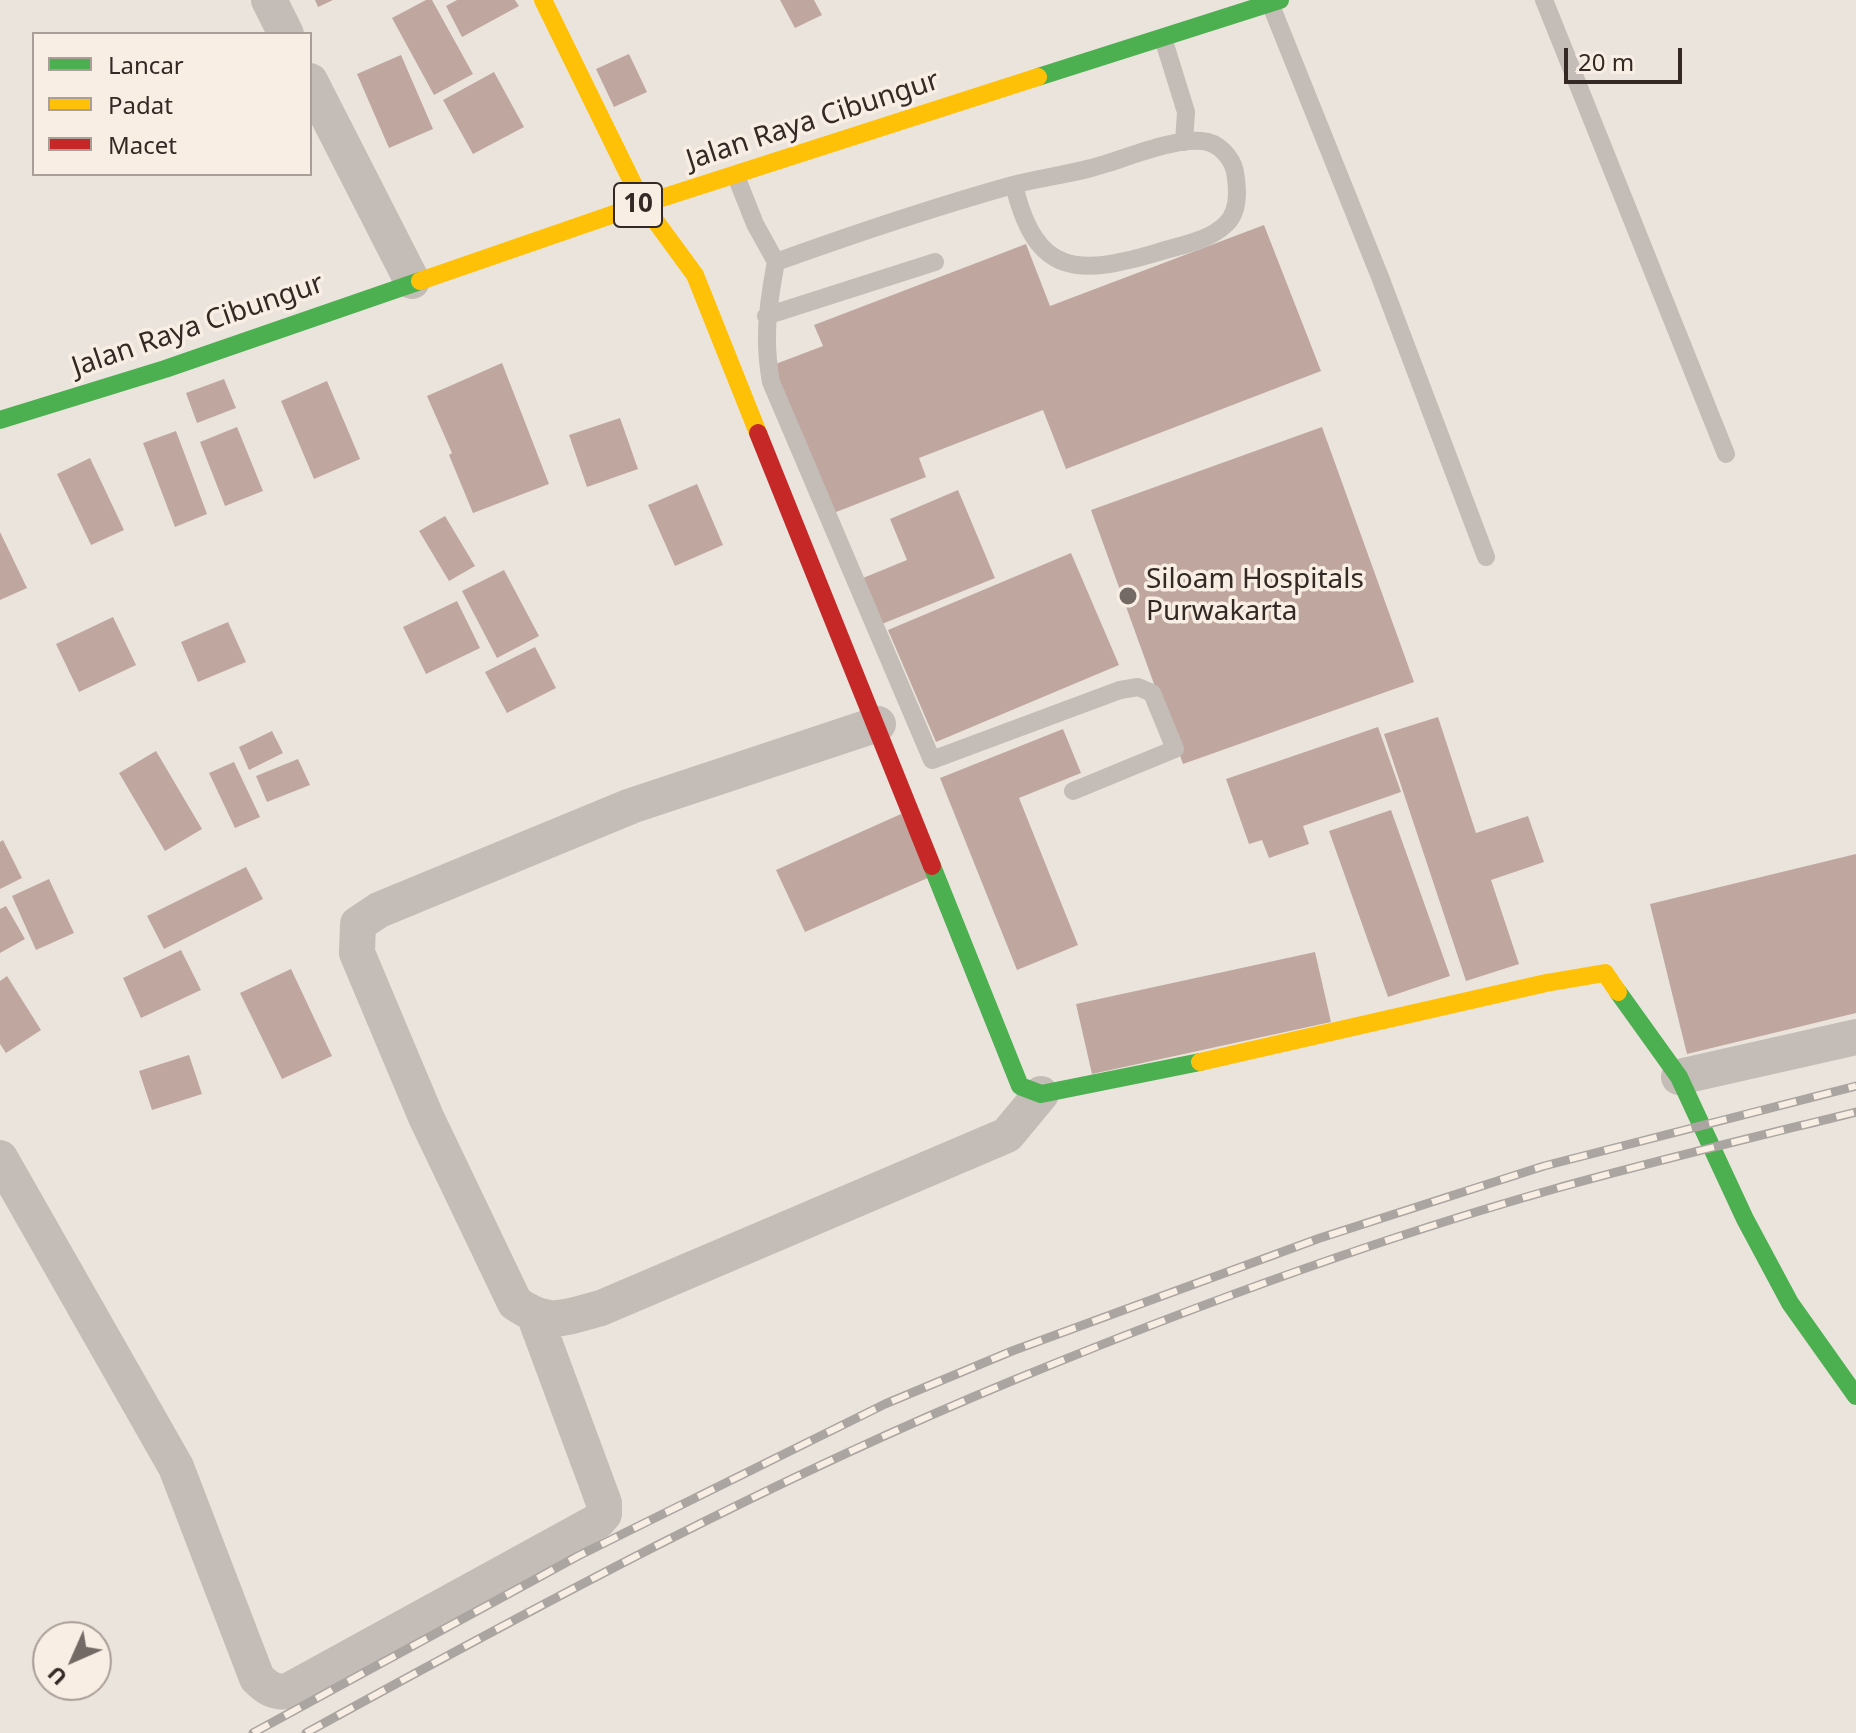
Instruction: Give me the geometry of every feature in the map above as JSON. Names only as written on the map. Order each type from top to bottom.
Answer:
[{"type":"main road","points":[[543,0],[643,204],[695,275],[878,724],[1013,1073],[1025,1090],[1041,1094],[1100,1085],[1599,972],[1612,978],[1679,1077],[1745,1219],[1790,1303],[1856,1396]]},
{"type":"main road","name":"Jalan Raya Cibungur","points":[[0,420],[165,369],[412,281],[643,204],[1275,2]]},
{"type":"street","points":[[269,0],[285,32]]},
{"type":"street","points":[[312,85],[412,281]]},
{"type":"street","points":[[878,724],[631,806],[379,910],[358,924],[357,953],[426,1117],[515,1303],[535,1317],[555,1321],[601,1308],[1007,1135],[1041,1094]]},
{"type":"street","points":[[1679,1077],[1856,1037]]},
{"type":"street","points":[[0,1158],[176,1467],[257,1678],[267,1689],[288,1691],[598,1521],[604,1514],[604,1503],[535,1317]]},
{"type":"lane","points":[[1544,0],[1726,454]]},
{"type":"lane","points":[[1275,2],[1486,557]]},
{"type":"lane","points":[[1163,38],[1186,112],[1184,142]]},
{"type":"lane","points":[[776,262],[1014,185],[1091,168],[1184,142],[1205,141],[1223,149],[1235,170],[1236,209],[1226,224],[1205,237],[1138,258],[1085,267],[1045,252],[1023,221],[1014,185]]},
{"type":"lane","points":[[736,176],[755,224],[776,262],[766,316],[765,351],[771,382],[932,760],[1120,690],[1138,687],[1152,693],[1175,749],[1073,791]]},
{"type":"lane","points":[[766,316],[935,262]]},
{"type":"building","points":[[315,0],[333,0],[318,7]]},
{"type":"building","points":[[426,0],[432,0],[473,74],[434,95],[392,18]]},
{"type":"building","points":[[457,0],[515,0],[519,6],[462,37],[446,6]]},
{"type":"building","points":[[780,0],[814,0],[822,15],[795,28]]},
{"type":"building","points":[[629,54],[647,92],[614,107],[596,69]]},
{"type":"building","points":[[401,55],[433,129],[389,148],[357,74]]},
{"type":"building","points":[[494,72],[524,127],[473,154],[443,100]]},
{"type":"building","points":[[1264,225],[1321,371],[1066,469],[1043,410],[919,458],[926,477],[831,514],[773,365],[823,346],[814,325],[1026,244],[1050,306]]},
{"type":"building","points":[[502,363],[549,484],[473,513],[449,455],[452,453],[427,396]]},
{"type":"building","points":[[224,379],[236,408],[197,423],[186,393]]},
{"type":"building","points":[[327,381],[360,459],[314,479],[281,401]]},
{"type":"building","points":[[620,418],[638,469],[587,487],[569,435]]},
{"type":"building","points":[[237,427],[263,491],[225,506],[200,442]]},
{"type":"building","points":[[1322,427],[1414,682],[1183,764],[1091,510]]},
{"type":"building","points":[[176,431],[207,514],[175,527],[143,443]]},
{"type":"building","points":[[90,458],[124,530],[91,545],[57,474]]},
{"type":"building","points":[[697,484],[723,545],[675,566],[648,505]]},
{"type":"building","points":[[958,490],[995,578],[882,624],[863,578],[907,560],[890,519]]},
{"type":"building","points":[[445,516],[475,566],[449,581],[419,531]]},
{"type":"building","points":[[0,532],[27,588],[0,600]]},
{"type":"building","points":[[1071,553],[1119,665],[936,742],[888,630]]},
{"type":"building","points":[[504,570],[539,636],[497,658],[462,591]]},
{"type":"building","points":[[457,601],[480,648],[426,674],[403,627]]},
{"type":"building","points":[[113,617],[136,665],[79,692],[56,644]]},
{"type":"building","points":[[228,622],[246,662],[198,682],[181,642]]},
{"type":"building","points":[[535,647],[556,688],[507,713],[485,672]]},
{"type":"building","points":[[1438,717],[1476,833],[1528,816],[1544,862],[1491,880],[1519,964],[1466,981],[1384,734]]},
{"type":"building","points":[[1378,727],[1401,792],[1303,826],[1309,844],[1269,858],[1262,840],[1249,844],[1226,779]]},
{"type":"building","points":[[1063,729],[1081,773],[1019,798],[1078,945],[1017,970],[940,778]]},
{"type":"building","points":[[272,731],[283,753],[249,770],[239,747]]},
{"type":"building","points":[[156,751],[202,829],[165,851],[119,773]]},
{"type":"building","points":[[298,759],[310,785],[267,802],[256,776]]},
{"type":"building","points":[[234,762],[260,817],[235,828],[209,773]]},
{"type":"building","points":[[1391,810],[1450,976],[1388,997],[1329,831]]},
{"type":"building","points":[[901,814],[930,877],[805,932],[776,870]]},
{"type":"building","points":[[3,840],[22,878],[0,889],[0,842]]},
{"type":"building","points":[[1856,854],[1856,1013],[1687,1054],[1650,904]]},
{"type":"building","points":[[246,867],[263,899],[164,949],[147,916]]},
{"type":"building","points":[[49,879],[74,933],[36,950],[12,896]]},
{"type":"building","points":[[6,906],[25,939],[0,953],[0,909]]},
{"type":"building","points":[[181,950],[201,990],[141,1018],[123,978]]},
{"type":"building","points":[[1315,952],[1331,1022],[1092,1074],[1076,1004]]},
{"type":"building","points":[[291,969],[332,1056],[282,1079],[240,993]]},
{"type":"building","points":[[7,976],[41,1030],[6,1053],[0,1044],[0,981]]},
{"type":"building","points":[[189,1055],[202,1094],[152,1110],[139,1071]]},
{"type":"railway","points":[[253,1733],[578,1556],[885,1404],[1012,1351],[1320,1238],[1544,1166],[1856,1086]]},
{"type":"railway","points":[[306,1733],[567,1592],[744,1502],[923,1419],[1080,1353],[1214,1301],[1418,1230],[1554,1189],[1856,1112]]},
{"type":"traffic: fast","points":[[1038,77],[1280,0]]},
{"type":"traffic: fast","points":[[0,420],[165,369],[420,281]]},
{"type":"traffic: fast","points":[[932,866],[1020,1086],[1041,1094],[1200,1062]]},
{"type":"traffic: fast","points":[[1618,992],[1679,1077],[1745,1219],[1790,1303],[1856,1396]]},
{"type":"traffic: slow","points":[[543,0],[643,204],[695,275],[758,433]]},
{"type":"traffic: slow","points":[[420,281],[643,204],[1038,77]]},
{"type":"traffic: slow","points":[[1200,1062],[1546,983],[1605,973],[1618,992]]},
{"type":"traffic: jam","points":[[758,433],[932,866]]},
{"type":"place","name":"Siloam Hospitals Purwakarta","points":[[1128,596]]}]
